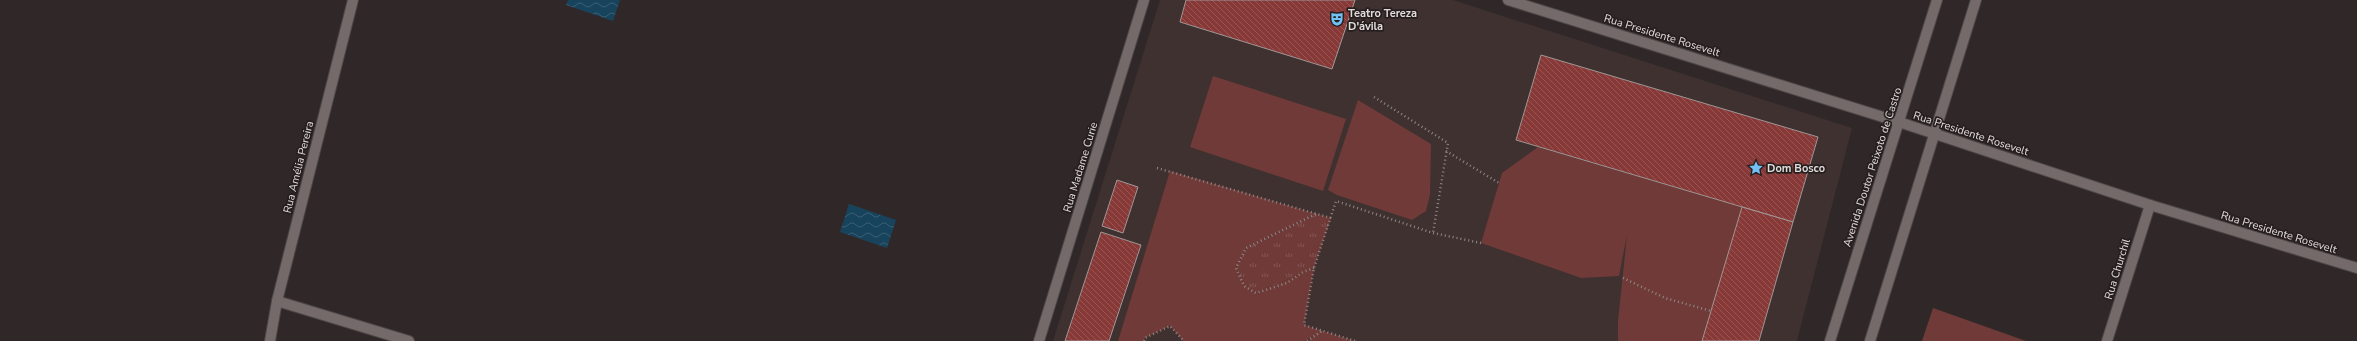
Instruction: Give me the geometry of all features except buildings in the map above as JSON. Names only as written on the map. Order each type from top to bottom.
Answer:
[{"type":"street","name":"Rua Amélia Pereira","points":[[270,341],[277,301],[353,0]]},
{"type":"street","name":"Rua Madame Curie","points":[[1039,341],[1144,0]]},
{"type":"street","name":"Rua Presidente Rosevelt","points":[[1508,0],[1899,122],[2150,205],[2357,268]]},
{"type":"street","name":"Avenida Doutor Peixoto de Castro","points":[[1830,341],[1937,0]]},
{"type":"street","points":[[1870,341],[1933,134],[1976,0]]},
{"type":"street","name":"Rua Churchil","points":[[2107,341],[2150,205]]},
{"type":"street","points":[[277,301],[408,341]]},
{"type":"path","points":[[1374,97],[1448,143],[1433,233]]},
{"type":"path","points":[[1446,152],[1499,183]]},
{"type":"path","points":[[1157,168],[1331,218]]},
{"type":"path","points":[[1355,341],[1304,325],[1314,268],[1336,201],[1433,233],[1481,243]]},
{"type":"path","points":[[1314,268],[1303,272],[1275,288],[1256,293],[1244,286],[1236,268],[1246,248],[1316,214]]},
{"type":"path","points":[[1622,278],[1665,298],[1710,311]]},
{"type":"path","points":[[1144,341],[1145,338],[1170,326],[1184,341]]},
{"type":"path","points":[[1308,341],[1323,330]]},
{"type":"shaded area","points":[[1160,0],[1453,0],[1852,128],[1797,341],[1053,341]]},
{"type":"green space","points":[[1213,76],[1346,119],[1323,191],[1190,147]]},
{"type":"green space","points":[[1358,100],[1431,144],[1430,195],[1426,211],[1412,220],[1337,195],[1328,190]]},
{"type":"green space","points":[[1538,147],[1742,207],[1702,341],[1618,341],[1618,321],[1627,235],[1619,276],[1581,278],[1481,243],[1502,173]]},
{"type":"green space","points":[[1170,171],[1331,218],[1316,214],[1246,248],[1236,268],[1244,285],[1256,293],[1314,268],[1304,325],[1355,341],[1307,341],[1315,335],[1305,341],[1183,341],[1170,326],[1145,338],[1144,341],[1118,341]]},
{"type":"green space","points":[[1316,214],[1331,218],[1314,268],[1256,293],[1244,286],[1236,268],[1246,248]]},
{"type":"green space","points":[[1933,308],[2026,341],[1922,341]]},
{"type":"water","points":[[568,0],[620,0],[613,21],[566,5]]},
{"type":"water","points":[[849,204],[896,220],[887,248],[840,232]]},
{"type":"place","name":"Teatro Tereza D'ávila","points":[[1337,19]]},
{"type":"place","name":"Dom Bosco","points":[[1756,168]]}]
